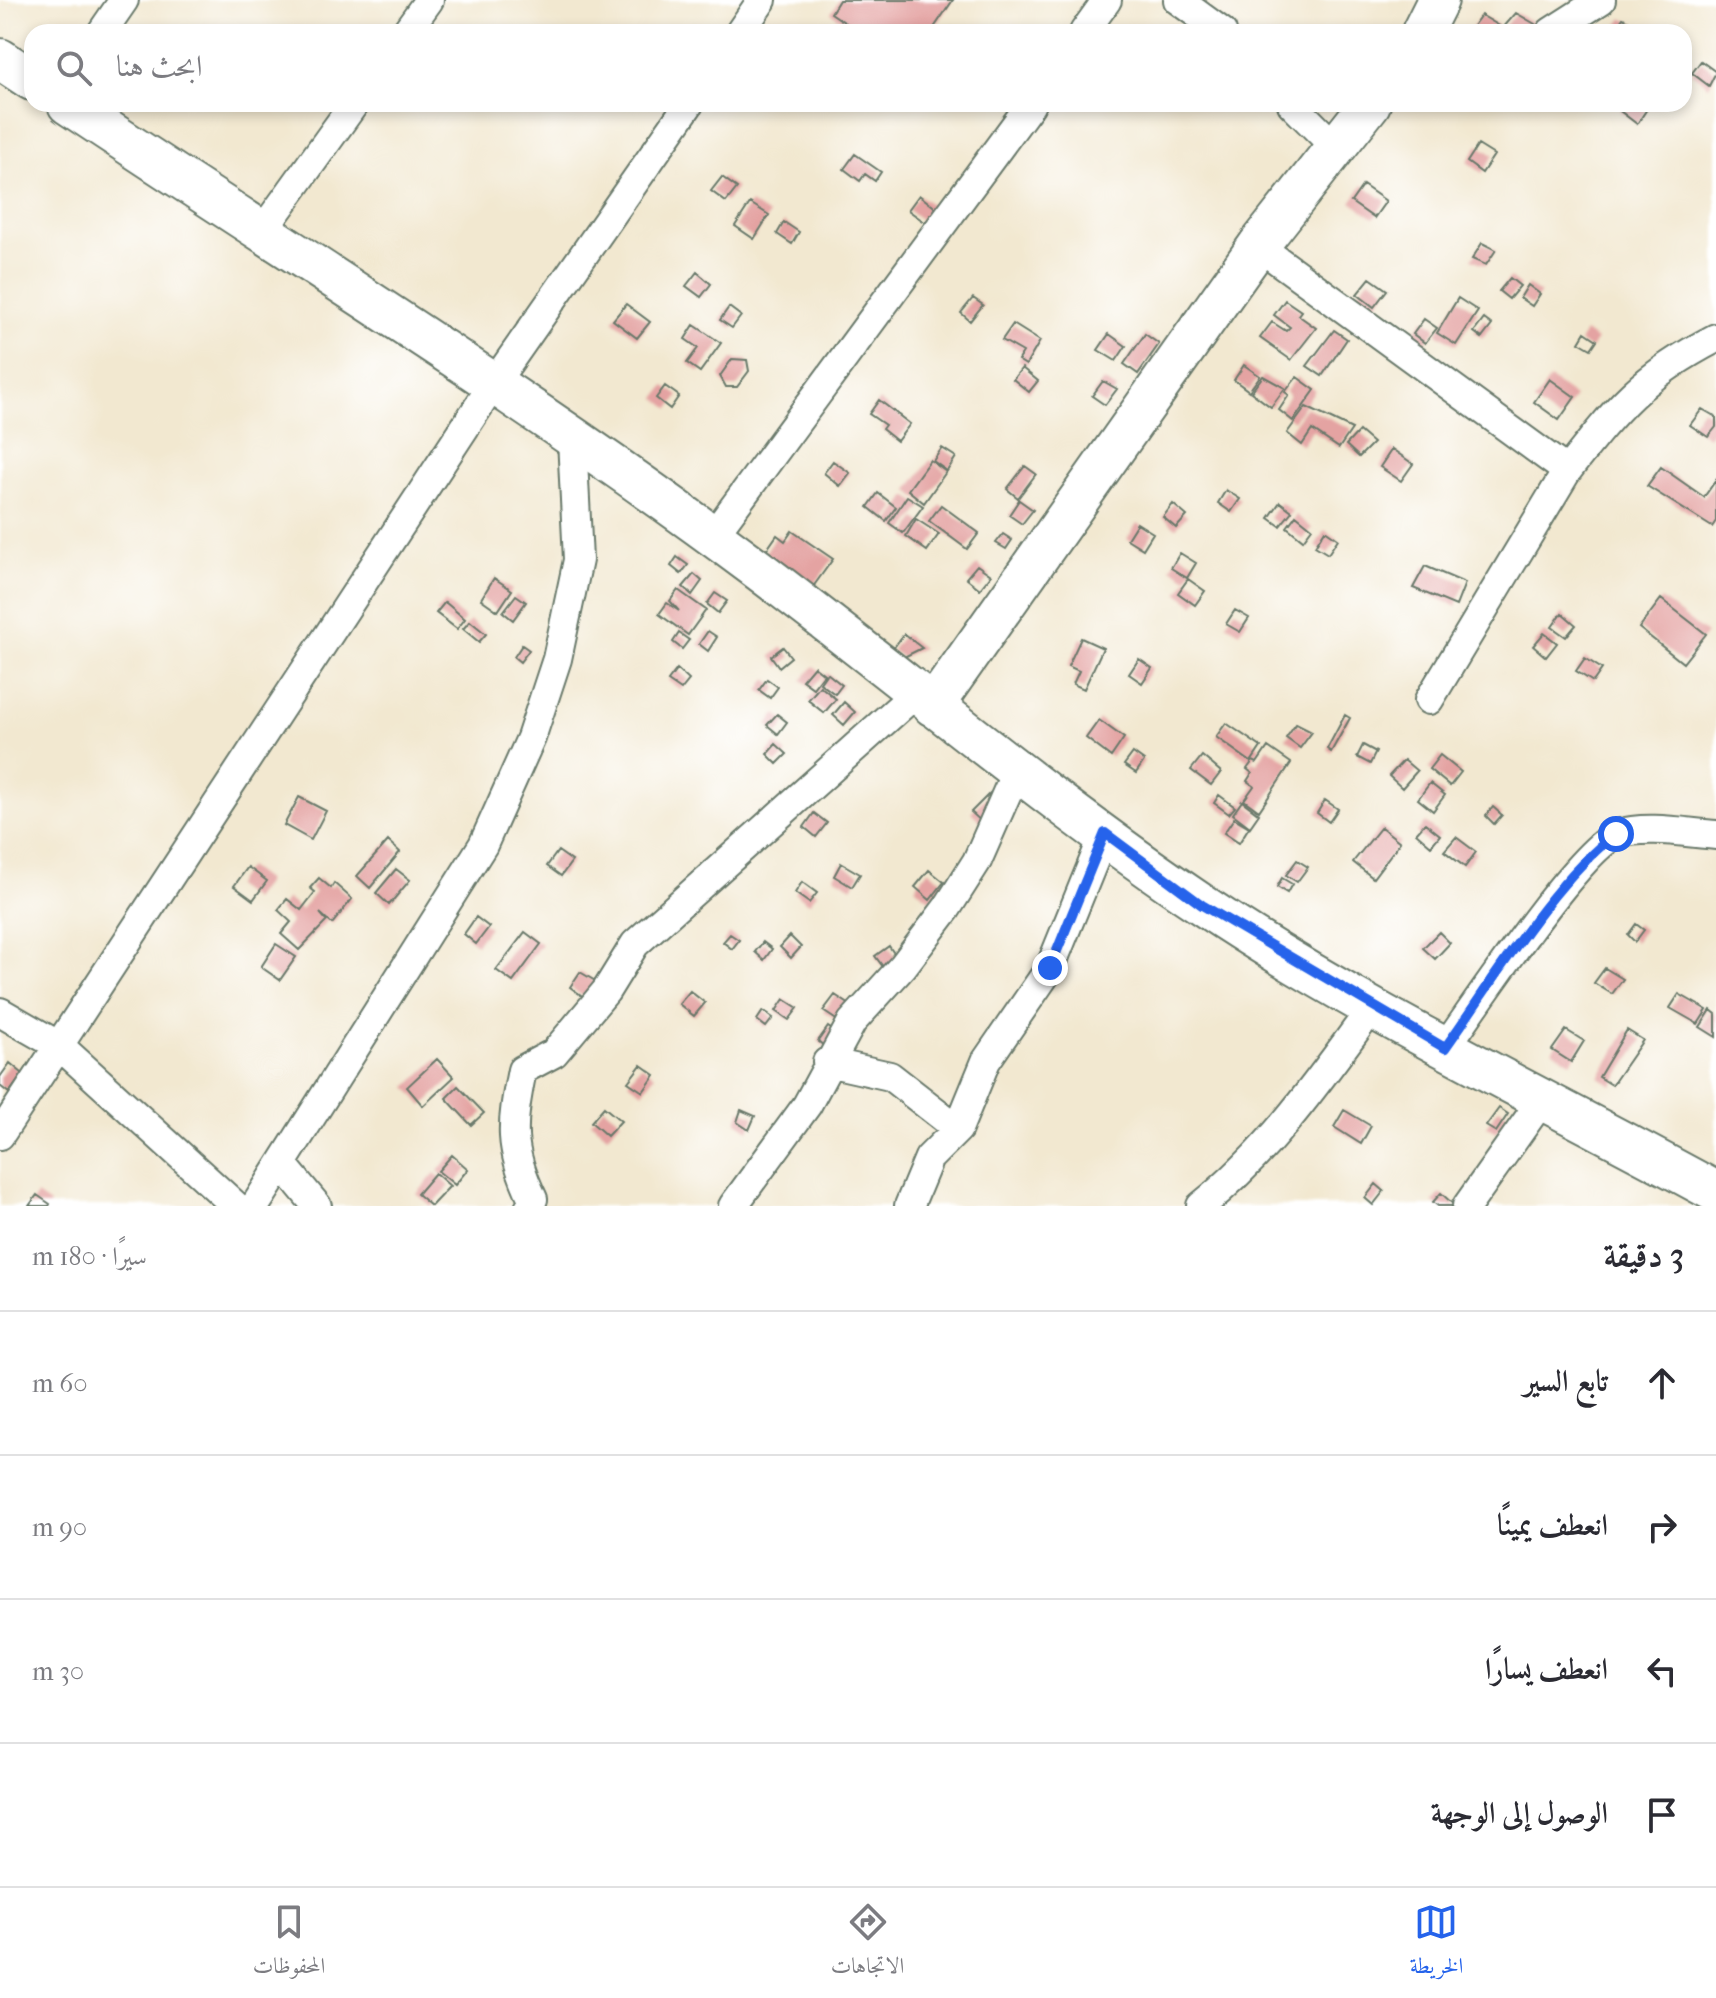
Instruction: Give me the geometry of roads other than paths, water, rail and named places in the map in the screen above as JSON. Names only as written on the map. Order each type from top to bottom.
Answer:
[{"type":"main road","points":[[1426,24],[1438,0]]},
{"type":"main road","points":[[0,59],[24,75]]},
{"type":"main road","points":[[80,112],[572,439],[712,537],[1017,770],[1202,905],[1372,1008],[1542,1100],[1702,1194]]},
{"type":"main road","points":[[925,699],[1258,246],[1366,112]]},
{"type":"street","points":[[108,24],[124,0]]},
{"type":"street","points":[[412,24],[429,0]]},
{"type":"street","points":[[746,24],[762,0]]},
{"type":"street","points":[[1090,24],[1107,0]]},
{"type":"street","points":[[1178,0],[1211,24]]},
{"type":"street","points":[[1564,24],[1601,0]]},
{"type":"street","points":[[261,233],[348,112]]},
{"type":"street","points":[[0,1135],[61,1047],[492,386],[683,112]]},
{"type":"street","points":[[712,537],[1025,112]]},
{"type":"street","points":[[1300,112],[1336,148]]},
{"type":"street","points":[[1258,246],[1567,471]]},
{"type":"street","points":[[1429,700],[1567,471],[1620,403],[1644,381],[1716,338]]},
{"type":"street","points":[[255,1206],[483,845],[531,738],[557,659],[578,560],[572,439]]},
{"type":"street","points":[[530,1206],[533,1199],[515,1161],[513,1117],[522,1070],[554,1053],[606,991],[635,944],[925,699]]},
{"type":"street","points":[[733,1206],[807,1105],[827,1062],[852,1022],[903,966],[947,908],[977,861],[1017,770]]},
{"type":"street","points":[[1445,1048],[1557,894],[1595,849],[1616,834],[1638,831],[1716,835]]},
{"type":"street","points":[[909,1206],[929,1158],[958,1129],[986,1061],[1050,968],[1105,833]]},
{"type":"street","points":[[1201,1206],[1256,1157],[1286,1125],[1372,1008]]},
{"type":"street","points":[[0,1012],[61,1047],[236,1206]]},
{"type":"street","points":[[827,1062],[890,1076],[958,1129]]},
{"type":"street","points":[[1467,1206],[1542,1100]]},
{"type":"street","points":[[283,1165],[317,1206]]}]
